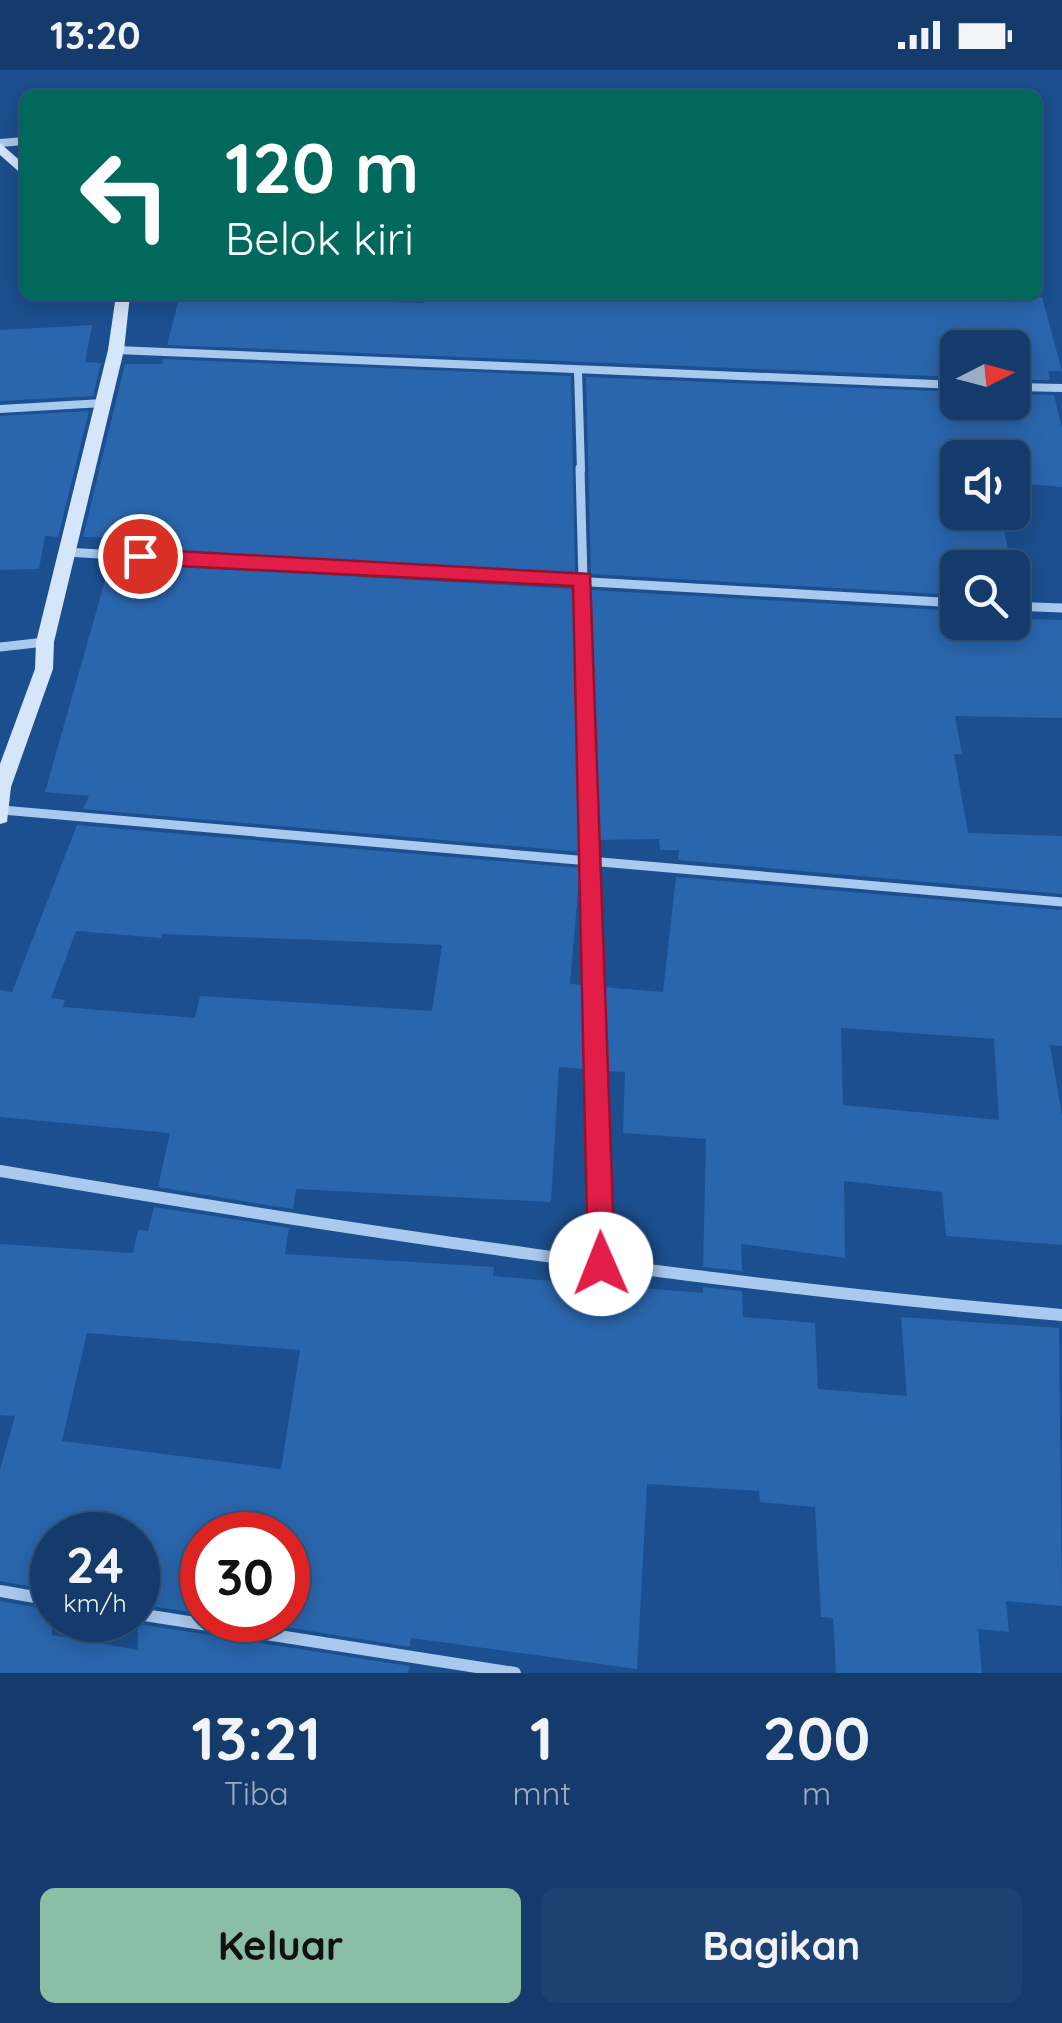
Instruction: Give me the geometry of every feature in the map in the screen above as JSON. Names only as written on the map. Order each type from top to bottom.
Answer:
[{"type":"street","points":[[0,145],[20,167]]},
{"type":"street","points":[[122,300],[116,350],[44,642],[44,670],[2,787],[1,813],[1062,902]]},
{"type":"street","points":[[116,350],[940,384]]},
{"type":"street","points":[[578,371],[601,1264]]},
{"type":"street","points":[[1030,387],[1062,388]]},
{"type":"street","points":[[0,410],[103,403]]},
{"type":"street","points":[[65,552],[940,603]]},
{"type":"street","points":[[1030,607],[1062,608]]},
{"type":"street","points":[[0,647],[44,642]]},
{"type":"street","points":[[0,1172],[264,1216],[601,1264],[1062,1315]]},
{"type":"street","points":[[0,1591],[30,1596]]},
{"type":"street","points":[[160,1617],[515,1673]]},
{"type":"building","points":[[1042,297],[1062,371],[1048,371],[1050,380],[1030,380],[1030,330],[940,330],[940,376],[167,345],[179,300],[829,302]]},
{"type":"building","points":[[92,325],[85,362],[101,363],[93,396],[0,401],[0,330]]},
{"type":"building","points":[[163,359],[571,376],[575,573],[114,547],[117,538],[83,537],[125,364],[162,364]]},
{"type":"building","points":[[586,377],[940,391],[940,420],[1030,420],[1030,394],[1054,395],[1062,429],[1062,487],[1030,484],[1030,440],[940,440],[940,530],[1004,530],[1008,550],[940,550],[940,594],[591,574]]},
{"type":"building","points":[[89,411],[58,537],[45,536],[39,569],[0,570],[0,416]]},
{"type":"building","points":[[110,563],[575,589],[582,852],[83,809],[89,796],[45,792]]},
{"type":"building","points":[[591,590],[940,610],[940,640],[1030,640],[1030,619],[1062,620],[1062,718],[955,716],[962,754],[954,754],[968,833],[1062,836],[1062,894],[678,860],[679,850],[660,850],[659,839],[598,840]]},
{"type":"building","points":[[77,825],[580,868],[570,984],[585,985],[586,1069],[559,1067],[551,1202],[296,1189],[293,1209],[158,1187],[170,1133],[0,1117],[0,990],[12,992]],"holes":[[[76,931],[161,938],[162,934],[442,945],[432,1011],[200,996],[195,1018],[63,1007],[65,1000],[51,998]]]},
{"type":"building","points":[[676,877],[1062,910],[1062,1046],[1050,1045],[1062,1115],[1062,1245],[946,1236],[942,1192],[844,1181],[845,1258],[741,1244],[742,1271],[703,1267],[706,1139],[623,1133],[625,1072],[606,1071],[604,987],[663,992]],"holes":[[[841,1028],[994,1039],[999,1120],[843,1105]]]},
{"type":"building","points":[[154,1207],[289,1228],[285,1254],[494,1267],[493,1276],[578,1283],[703,1293],[703,1287],[742,1291],[743,1317],[815,1323],[818,1389],[907,1396],[901,1317],[1059,1328],[1062,1606],[1006,1601],[1009,1632],[978,1629],[982,1673],[836,1673],[833,1618],[821,1617],[815,1507],[760,1502],[759,1491],[647,1484],[637,1669],[411,1638],[410,1647],[310,1631],[310,1512],[180,1512],[180,1611],[160,1607],[160,1512],[30,1512],[30,1586],[0,1581],[0,1470],[15,1416],[0,1415],[0,1244],[133,1253],[138,1230],[148,1231]],"holes":[[[87,1333],[300,1350],[281,1469],[62,1441]]]},
{"type":"building","points":[[0,1601],[30,1606],[30,1642],[92,1642],[138,1650],[138,1642],[160,1642],[160,1627],[180,1631],[180,1642],[254,1642],[409,1666],[408,1673],[0,1673]]},
{"type":"route","points":[[140,556],[583,580],[601,1264]]}]
